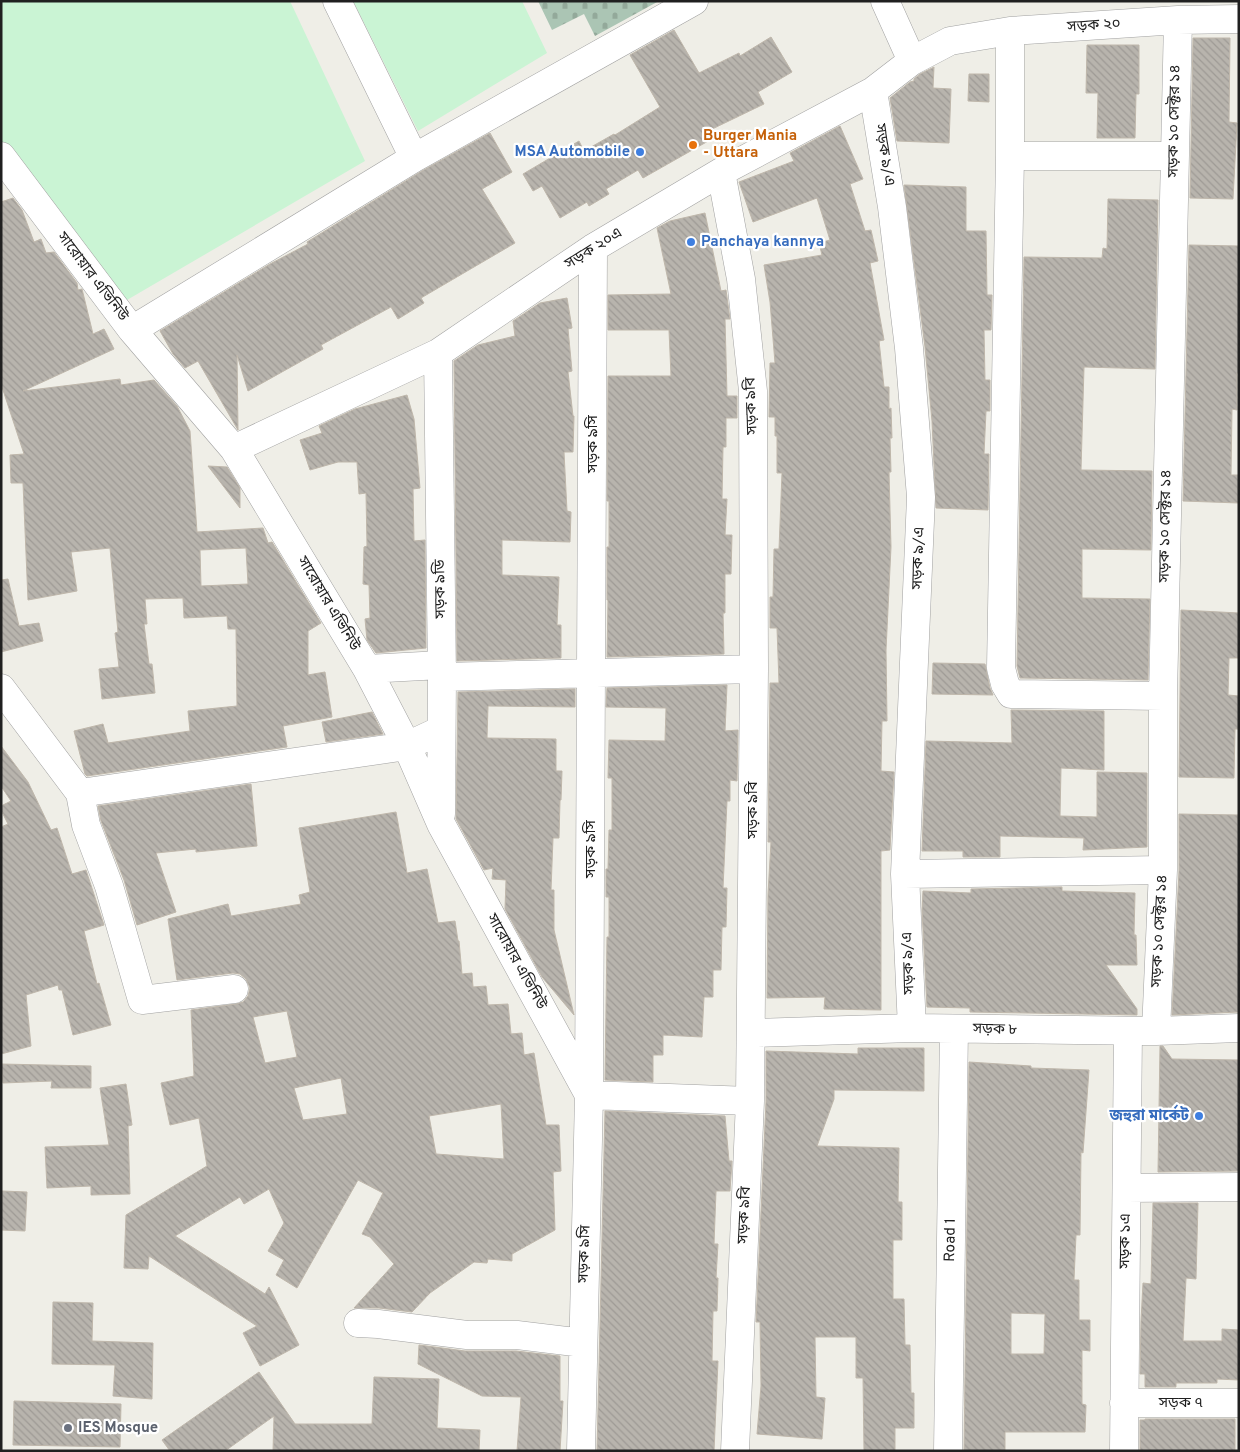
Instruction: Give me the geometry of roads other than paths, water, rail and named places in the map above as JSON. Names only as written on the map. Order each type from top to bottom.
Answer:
[{"type":"street","points":[[337,1],[414,158]]},
{"type":"street","points":[[132,330],[414,158],[694,1]]},
{"type":"street","points":[[885,1],[912,61]]},
{"type":"street","name":"সড়ক ২০","points":[[950,41],[1010,31],[1178,20],[1231,13]]},
{"type":"street","name":"সড়ক ১০ সেক্টর ১৪","points":[[1156,1032],[1163,870],[1163,696],[1178,20]]},
{"type":"street","points":[[1010,31],[1010,156],[1001,668],[1005,684],[1011,694],[1163,696]]},
{"type":"street","name":"সড়ক ২০এ","points":[[234,449],[438,353],[593,248],[721,172],[874,91],[912,61],[950,41]]},
{"type":"street","name":"সড়ক ৯/এ","points":[[874,91],[892,207],[909,348],[921,497],[905,874],[912,1028]]},
{"type":"street","name":"সারোয়ার এভিনিউ","points":[[1,156],[132,330],[234,449],[367,669],[407,746],[441,824],[589,1095]]},
{"type":"street","points":[[1010,156],[1174,156]]},
{"type":"street","name":"সড়ক ৯বি","points":[[721,172],[740,279],[753,391],[754,669],[750,1101],[735,1451]]},
{"type":"street","name":"সড়ক ৯সি","points":[[581,1451],[589,1095],[593,248]]},
{"type":"street","name":"সড়ক ৯ডি","points":[[438,353],[442,671],[441,824]]},
{"type":"street","points":[[367,669],[592,673],[754,669]]},
{"type":"street","points":[[1,688],[80,793],[86,825],[109,886],[142,1000],[234,989]]},
{"type":"street","points":[[80,793],[407,746],[441,730]]},
{"type":"street","points":[[905,874],[1163,870]]},
{"type":"street","name":"সড়ক ৮","points":[[751,1033],[912,1028],[1156,1032],[1239,1028]]},
{"type":"street","name":"Road 1","points":[[948,1451],[954,1029]]},
{"type":"street","name":"সড়ক ১এ","points":[[1124,1451],[1128,1031]]},
{"type":"street","points":[[589,1095],[750,1101]]},
{"type":"street","points":[[1126,1188],[1239,1187]]},
{"type":"street","points":[[358,1323],[467,1335],[517,1335],[583,1343]]},
{"type":"street","name":"সড়ক ৭","points":[[1124,1403],[1239,1403]]},
{"type":"place","name":"Burger Mania - Uttara","points":[[693,145]]},
{"type":"place","name":"MSA Automobile","points":[[640,152]]},
{"type":"place","name":"Panchaya kannya","points":[[691,242]]},
{"type":"place","name":"জহুরা মার্কেট","points":[[1199,1116]]},
{"type":"place","name":"IES Mosque","points":[[68,1428]]}]
